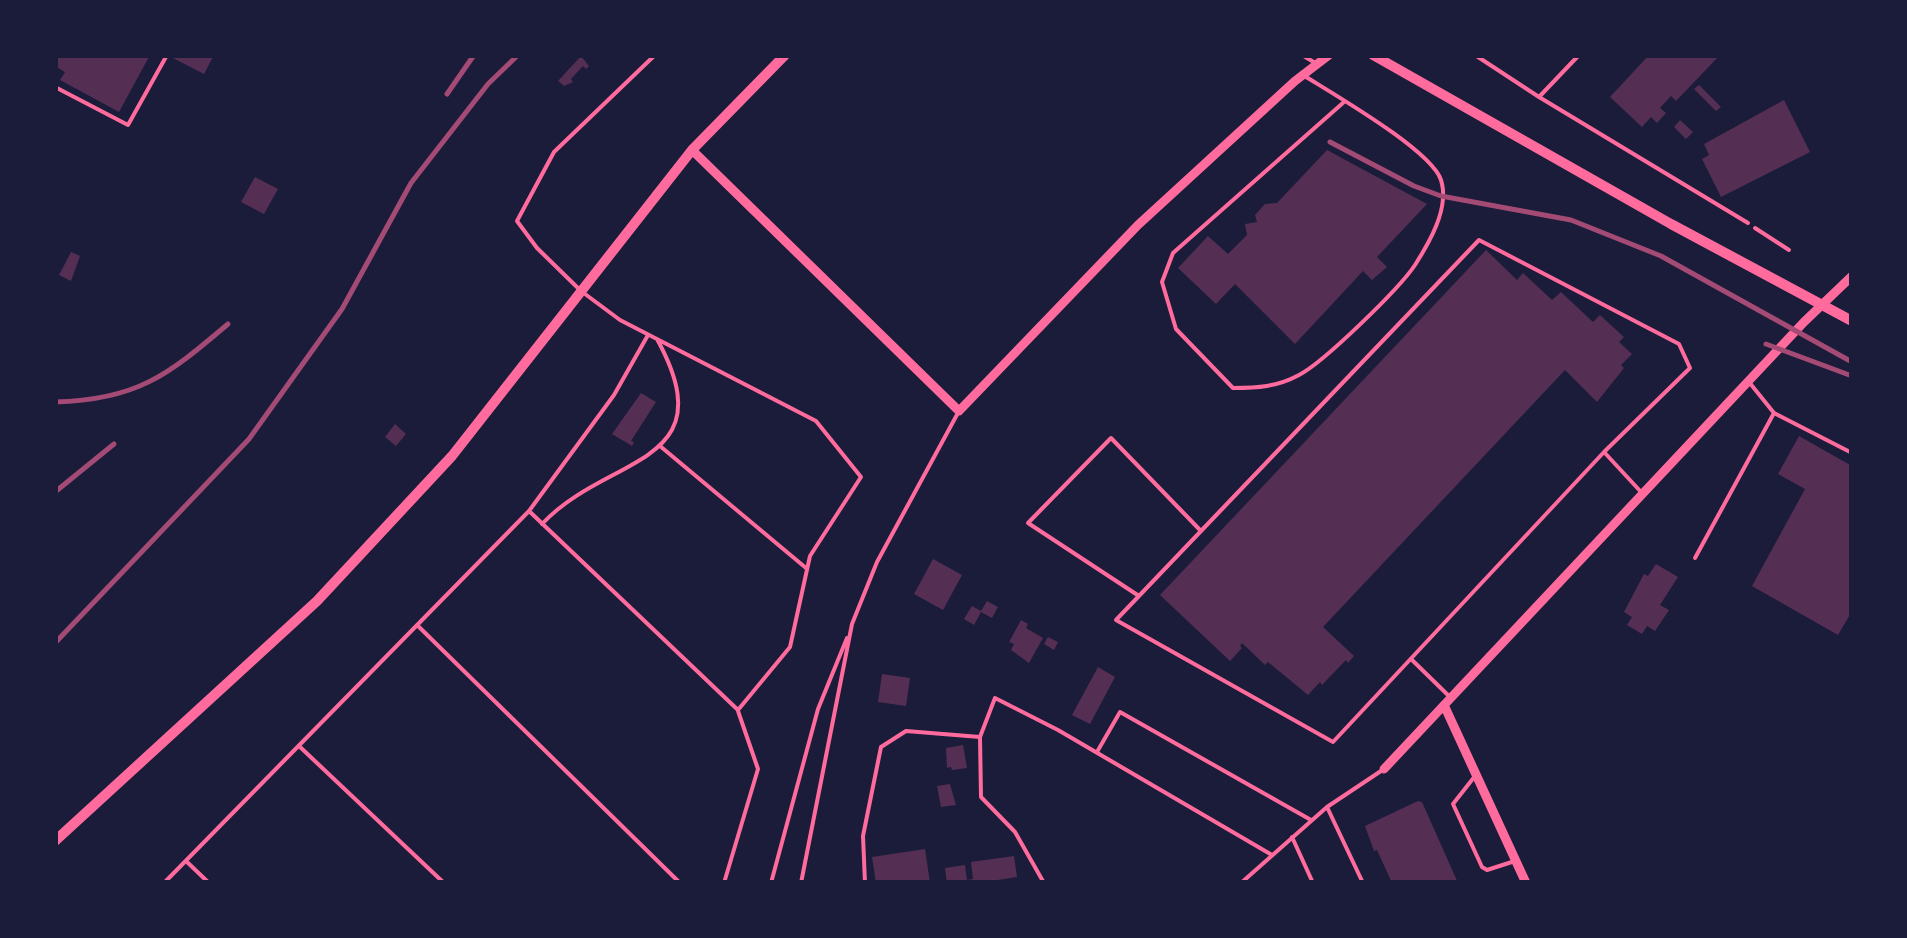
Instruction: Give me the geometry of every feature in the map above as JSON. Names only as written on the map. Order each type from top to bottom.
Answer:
[{"type":"street","points":[[55,840],[317,601],[452,456],[692,150],[784,55]]},
{"type":"street","points":[[692,150],[959,411],[1138,225],[1303,74],[1330,55]]},
{"type":"street","points":[[1372,55],[1852,321]]},
{"type":"street","points":[[1384,769],[1748,381],[1852,276]]},
{"type":"street","points":[[1447,701],[1475,776],[1526,883]]},
{"type":"lane","points":[[55,87],[128,125],[167,55]]},
{"type":"lane","points":[[655,55],[554,152],[517,221],[582,291],[620,320],[816,421],[861,477],[810,556],[790,648],[738,710]]},
{"type":"lane","points":[[1302,55],[1318,64]]},
{"type":"lane","points":[[1475,55],[1539,98],[1748,223]]},
{"type":"lane","points":[[1539,98],[1579,55]]},
{"type":"lane","points":[[1303,74],[1422,154],[1441,180],[1442,211],[1414,266],[1346,337],[1301,374],[1267,388],[1233,388],[1176,329],[1162,282],[1173,252],[1344,102]]},
{"type":"lane","points":[[1479,240],[1679,344],[1690,368],[1604,452],[1333,742],[1116,620],[1479,240]]},
{"type":"lane","points":[[164,883],[529,511],[614,395],[648,334]]},
{"type":"lane","points":[[542,524],[576,496],[660,446],[672,433],[681,401],[672,368],[656,339]]},
{"type":"lane","points":[[1748,381],[1774,413],[1852,454]]},
{"type":"lane","points":[[771,883],[818,709],[877,562],[959,411]]},
{"type":"lane","points":[[1695,558],[1774,413]]},
{"type":"lane","points":[[1139,596],[1028,523],[1111,438],[1201,531]]},
{"type":"lane","points":[[660,446],[807,569]]},
{"type":"lane","points":[[1604,452],[1643,494]]},
{"type":"lane","points":[[529,511],[738,710],[758,768],[724,883]]},
{"type":"lane","points":[[802,883],[852,624]]},
{"type":"lane","points":[[418,625],[680,883]]},
{"type":"lane","points":[[1411,659],[1447,701]]},
{"type":"lane","points":[[1044,883],[1015,832],[981,797],[980,738],[995,698],[1097,752],[1272,855]]},
{"type":"lane","points":[[1097,752],[1120,712],[1312,820]]},
{"type":"lane","points":[[865,883],[863,836],[880,747],[906,731],[980,738]]},
{"type":"lane","points":[[299,746],[444,883]]},
{"type":"lane","points":[[1242,883],[1327,807],[1384,769]]},
{"type":"lane","points":[[1475,776],[1453,804],[1482,866],[1487,870],[1515,861]]},
{"type":"lane","points":[[1327,807],[1363,883]]},
{"type":"lane","points":[[1292,837],[1312,883]]},
{"type":"lane","points":[[186,861],[209,883]]},
{"type":"path","points":[[1748,223],[1789,250]]},
{"type":"building","points":[[55,55],[150,55],[119,112],[60,80],[65,72],[55,66]]},
{"type":"building","points":[[214,55],[204,74],[173,58]]},
{"type":"building","points":[[1649,55],[1720,55],[1676,101],[1671,96],[1660,108],[1666,113],[1657,123],[1651,117],[1642,127],[1610,97]]},
{"type":"building","points":[[581,56],[589,66],[583,66],[571,79],[573,82],[564,86],[558,81]]},
{"type":"building","points":[[1699,85],[1721,107],[1716,111],[1694,89]]},
{"type":"building","points":[[1784,100],[1810,152],[1721,197],[1702,159],[1709,155],[1704,144]]},
{"type":"building","points":[[1680,120],[1693,132],[1686,139],[1674,127]]},
{"type":"building","points":[[1327,150],[1427,204],[1377,257],[1387,267],[1372,280],[1363,271],[1295,344],[1235,284],[1216,304],[1178,268],[1208,236],[1228,254],[1247,235],[1245,224],[1257,222],[1255,215],[1265,204],[1277,203]]},
{"type":"building","points":[[255,177],[278,189],[264,214],[241,202]]},
{"type":"building","points":[[1486,250],[1517,280],[1523,273],[1552,300],[1561,292],[1593,322],[1600,315],[1624,337],[1619,342],[1632,354],[1621,365],[1624,368],[1597,402],[1565,370],[1323,627],[1354,656],[1322,685],[1320,682],[1308,695],[1268,662],[1265,665],[1242,643],[1230,661],[1160,595]]},
{"type":"building","points":[[71,252],[80,256],[71,281],[59,275]]},
{"type":"building","points":[[641,393],[656,402],[631,441],[632,446],[612,434]]},
{"type":"building","points":[[395,424],[406,434],[396,446],[385,437]]},
{"type":"building","points":[[1799,436],[1852,466],[1852,611],[1838,635],[1752,586],[1805,489],[1778,474]]},
{"type":"building","points":[[933,559],[962,575],[943,610],[914,594]]},
{"type":"building","points":[[1656,564],[1678,577],[1660,605],[1669,610],[1655,631],[1647,626],[1642,634],[1627,625],[1632,617],[1624,612],[1644,574],[1648,576]]},
{"type":"building","points":[[987,601],[998,607],[992,618],[981,612],[974,625],[964,619],[972,606],[981,611]]},
{"type":"building","points":[[1021,620],[1028,624],[1026,628],[1043,638],[1029,663],[1011,650],[1014,644],[1009,642]]},
{"type":"building","points":[[1048,637],[1058,642],[1054,650],[1044,644]]},
{"type":"building","points":[[1098,667],[1115,677],[1090,724],[1072,715]]},
{"type":"building","points":[[882,674],[910,678],[906,706],[878,702]]},
{"type":"building","points":[[963,745],[967,768],[947,768],[946,748]]},
{"type":"building","points":[[950,784],[956,805],[941,807],[937,786]]},
{"type":"building","points":[[1422,802],[1458,883],[1392,883],[1377,850],[1374,851],[1365,826]]},
{"type":"building","points":[[925,849],[930,883],[876,883],[872,857]]},
{"type":"building","points":[[1014,856],[1017,877],[947,883],[945,868],[965,865],[967,880],[973,879],[971,862]]},
{"type":"railway","points":[[447,94],[474,55]]},
{"type":"railway","points":[[55,643],[249,439],[342,309],[411,183],[488,84],[518,55]]},
{"type":"railway","points":[[1330,142],[1441,196],[1571,220],[1661,256],[1852,362]]},
{"type":"railway","points":[[55,402],[108,396],[150,381],[169,371],[228,324]]},
{"type":"railway","points":[[1766,344],[1852,376]]},
{"type":"railway","points":[[55,492],[114,444]]}]
